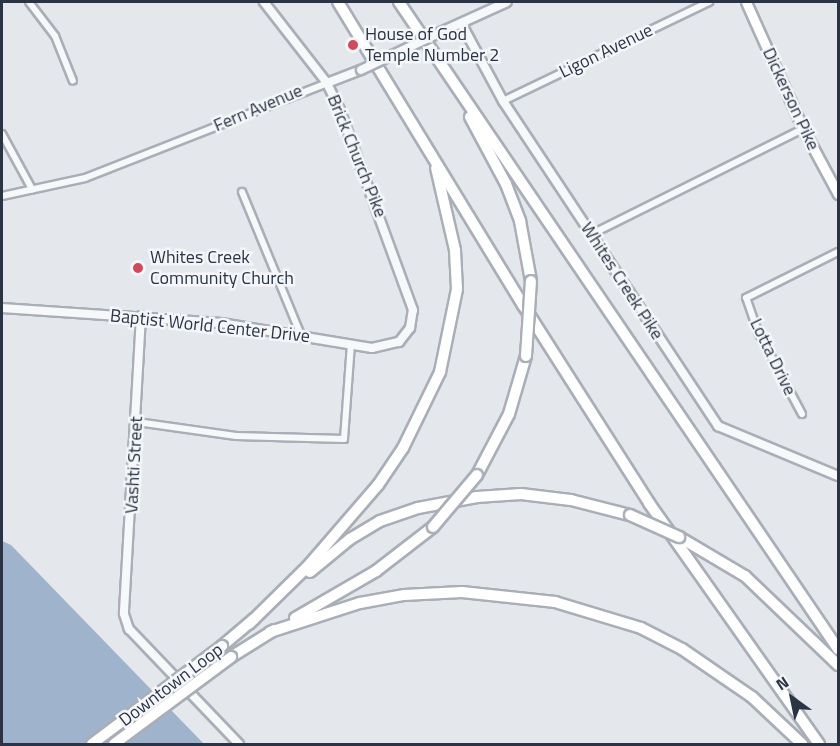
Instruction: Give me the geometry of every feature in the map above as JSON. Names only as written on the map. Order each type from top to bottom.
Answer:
[{"type":"highway","points":[[338,2],[433,159],[649,503],[819,744]]},
{"type":"highway","points":[[399,2],[452,85],[838,649]]},
{"type":"highway","points":[[270,632],[376,571],[433,527],[477,475],[509,414],[526,356],[531,281],[523,230],[506,184],[452,85]]},
{"type":"highway","points":[[249,624],[323,550],[378,484],[403,448],[440,372],[457,289],[456,250],[433,159]]},
{"type":"highway","points":[[249,624],[350,539],[380,521],[418,508],[477,496],[521,495],[571,500],[630,514],[701,547],[745,576],[838,665]]},
{"type":"highway","points":[[270,632],[360,603],[404,595],[462,592],[555,602],[641,628],[682,649],[752,697],[802,744]]},
{"type":"highway","name":"Downtown Loop","points":[[92,744],[249,624]]},
{"type":"highway","name":"Downtown Loop","points":[[114,744],[231,657],[270,632]]},
{"type":"main road","name":"Dickerson Pike","points":[[746,2],[803,129],[838,194]]},
{"type":"street","points":[[29,2],[55,36],[73,81]]},
{"type":"street","name":"Brick Church Pike","points":[[264,2],[327,83],[406,287],[413,310],[410,328]]},
{"type":"street","name":"Fern Avenue","points":[[2,196],[85,178],[361,70],[507,2]]},
{"type":"street","name":"Ligon Avenue","points":[[503,101],[709,2]]},
{"type":"street","name":"Whites Creek Pike","points":[[461,23],[503,101],[718,426],[838,476]]},
{"type":"street","points":[[592,234],[803,129]]},
{"type":"street","points":[[2,134],[32,189]]},
{"type":"street","points":[[242,192],[301,335]]},
{"type":"street","name":"Lotta Drive","points":[[802,414],[758,332],[746,298],[838,252]]},
{"type":"street","name":"Baptist World Center Drive","points":[[2,308],[141,316],[388,347],[399,342],[410,328]]},
{"type":"street","name":"Vashti Street","points":[[141,316],[124,614],[129,630],[239,744]]},
{"type":"street","points":[[136,422],[236,436],[344,439],[351,344]]},
{"type":"water","points":[[2,541],[11,545],[204,744],[2,744]]},
{"type":"place","name":"House of God Temple Number 2","points":[[353,45]]},
{"type":"place","name":"Whites Creek Community Church","points":[[138,268]]}]
